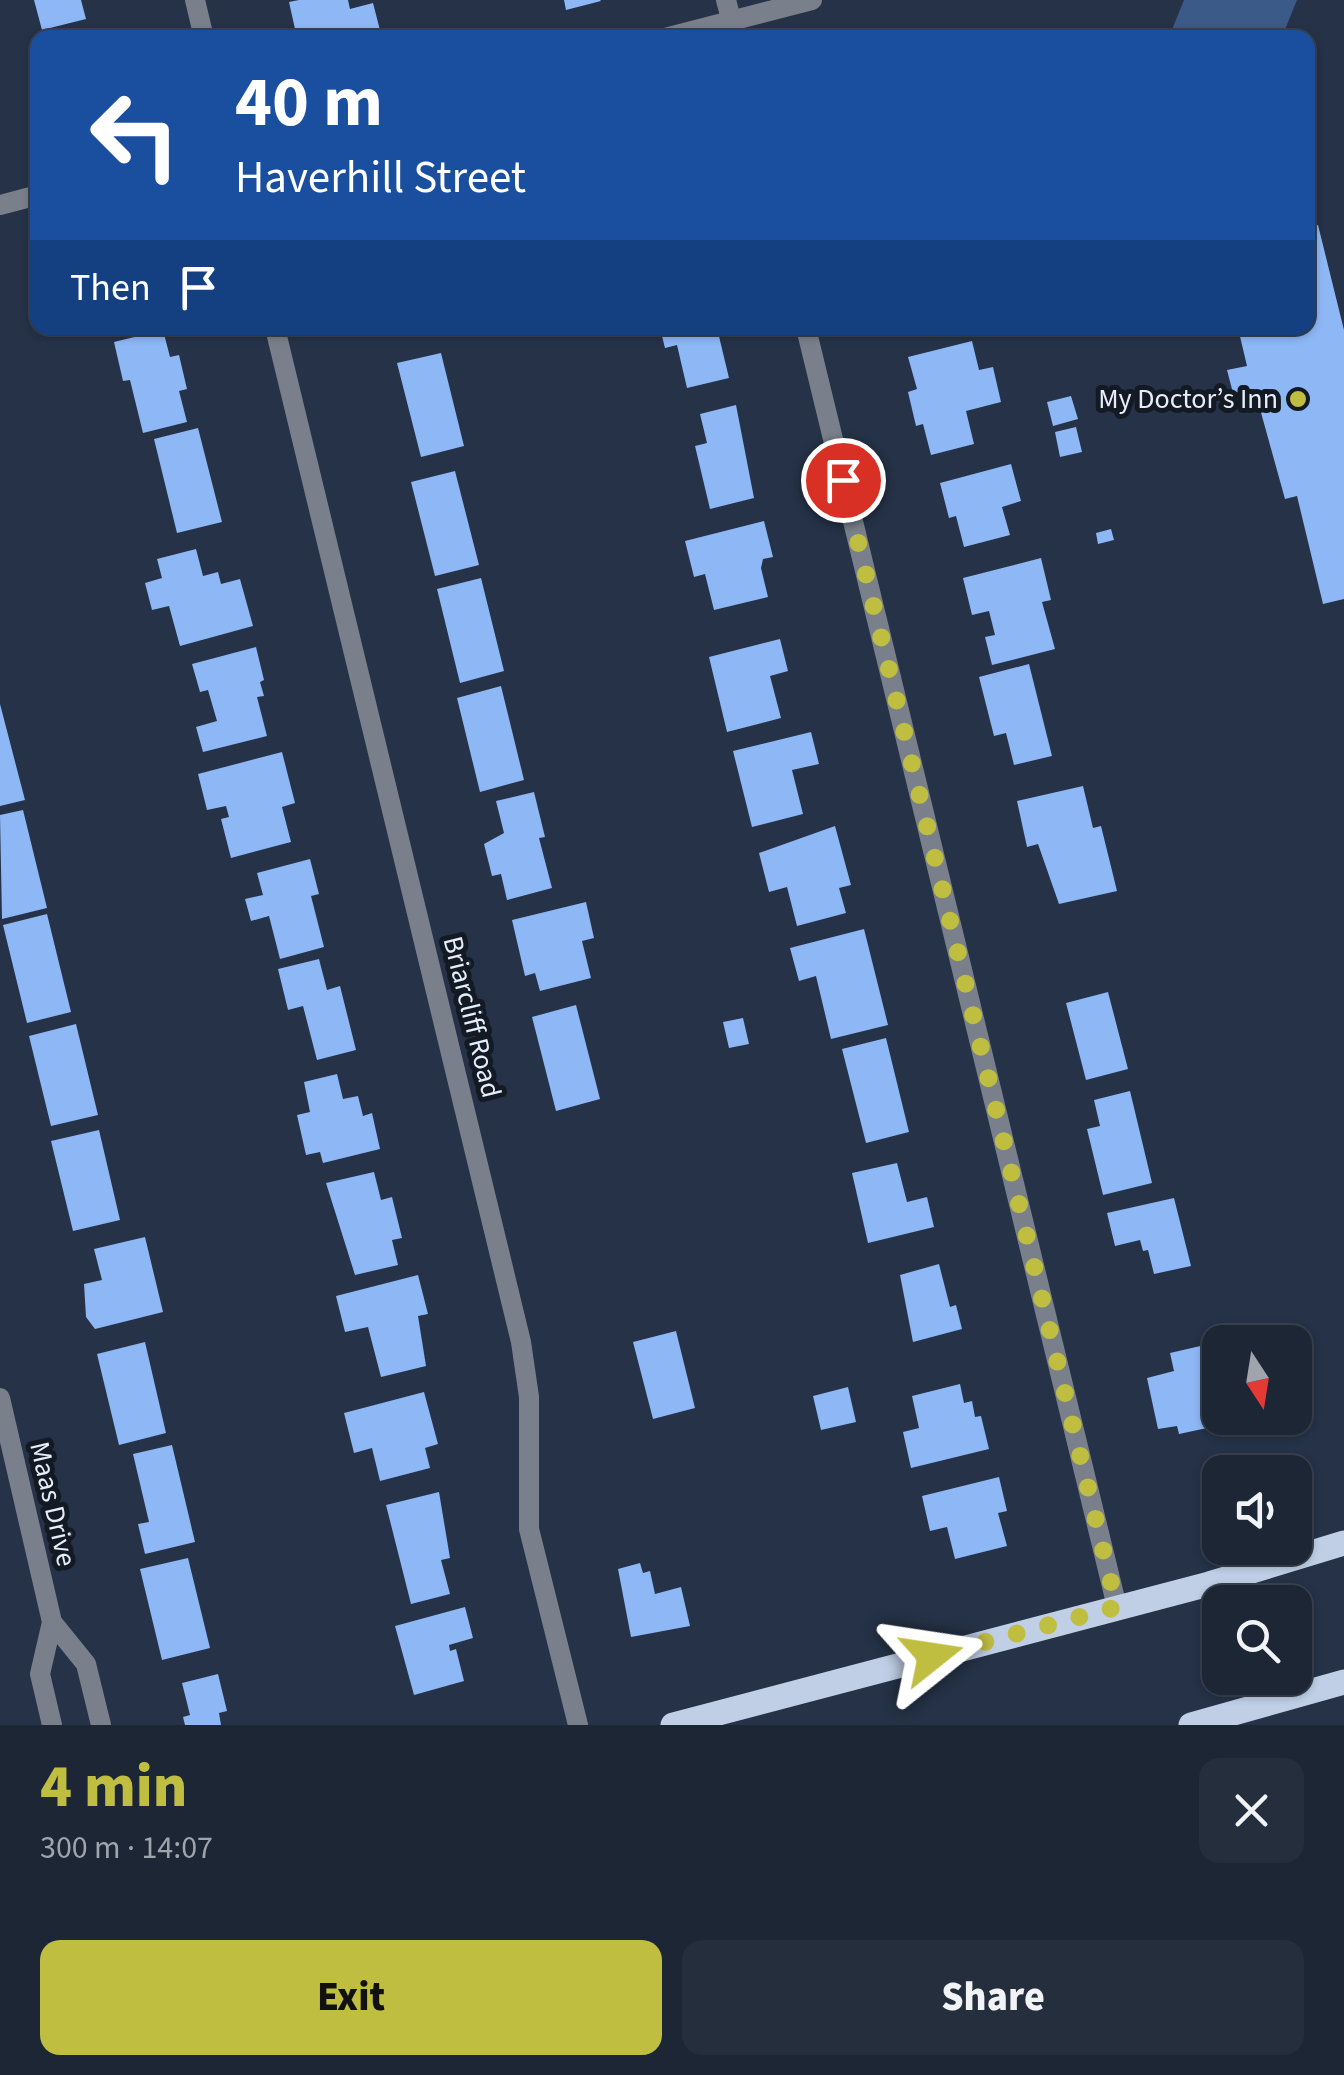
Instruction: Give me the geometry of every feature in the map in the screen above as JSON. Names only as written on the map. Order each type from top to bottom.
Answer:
[{"type":"main road","points":[[673,1725],[1344,1543]]},
{"type":"main road","points":[[1191,1725],[1344,1682]]},
{"type":"street","points":[[195,0],[202,30]]},
{"type":"street","points":[[726,0],[733,29],[812,0]]},
{"type":"street","points":[[0,205],[30,198]]},
{"type":"street","name":"Briarcliff Road","points":[[277,335],[517,1323],[529,1396],[529,1529],[578,1725]]},
{"type":"street","points":[[808,335],[1117,1607]]},
{"type":"street","name":"Maas Drive","points":[[0,1398],[52,1622],[86,1664],[100,1725]]},
{"type":"street","name":"Maas Drive","points":[[52,1622],[40,1674],[52,1725]]},
{"type":"shaded area","points":[[1184,0],[1297,0],[1285,30],[1172,30]]},
{"type":"building","points":[[34,0],[81,0],[86,19],[42,30]]},
{"type":"building","points":[[348,0],[350,9],[373,3],[380,30],[295,30],[289,2]]},
{"type":"building","points":[[564,0],[600,0],[601,1],[566,10]]},
{"type":"building","name":"My Doctor’s Inn","points":[[1318,225],[1344,330],[1344,599],[1323,604],[1297,496],[1285,499],[1260,409],[1254,410],[1249,390],[1233,393],[1227,370],[1247,366],[1240,335],[1315,335]]},
{"type":"building","points":[[164,335],[170,357],[179,355],[187,389],[179,391],[187,422],[143,433],[130,380],[123,381],[114,342]]},
{"type":"building","points":[[662,335],[719,335],[729,378],[687,388],[677,345],[665,348]]},
{"type":"building","points":[[972,341],[979,370],[993,367],[1001,402],[966,411],[974,444],[931,455],[923,424],[916,426],[908,392],[917,389],[908,357]]},
{"type":"building","points":[[441,353],[464,446],[421,457],[397,363]]},
{"type":"building","points":[[1071,396],[1078,419],[1053,426],[1047,402]]},
{"type":"building","points":[[736,405],[754,498],[710,509],[695,446],[707,443],[700,414]]},
{"type":"building","points":[[1076,427],[1082,452],[1060,457],[1055,432]]},
{"type":"building","points":[[198,428],[222,522],[177,533],[154,439]]},
{"type":"building","points":[[1011,464],[1021,501],[1002,507],[1010,535],[964,547],[956,516],[949,518],[940,483]]},
{"type":"building","points":[[455,471],[479,565],[435,576],[411,482]]},
{"type":"building","points":[[764,521],[773,557],[763,559],[761,568],[768,597],[714,610],[705,574],[694,577],[685,541]]},
{"type":"building","points":[[1111,529],[1114,540],[1098,544],[1096,533]]},
{"type":"building","points":[[196,549],[203,576],[218,572],[221,584],[240,579],[253,626],[180,646],[169,606],[152,610],[145,583],[162,578],[157,559]]},
{"type":"building","points":[[1041,558],[1051,600],[1042,602],[1055,649],[992,665],[985,637],[995,635],[989,611],[972,615],[963,578]]},
{"type":"building","points":[[481,578],[504,671],[460,683],[437,589]]},
{"type":"building","points":[[780,639],[788,671],[770,676],[781,718],[727,732],[709,657]]},
{"type":"building","points":[[256,647],[264,680],[260,682],[264,696],[257,697],[267,736],[203,752],[196,727],[217,721],[208,690],[200,692],[192,664]]},
{"type":"building","points":[[1029,664],[1052,756],[1014,765],[1006,733],[994,736],[979,677]]},
{"type":"building","points":[[501,686],[524,780],[480,792],[457,698]]},
{"type":"building","points":[[0,704],[25,800],[0,806]]},
{"type":"building","points":[[811,732],[819,764],[792,770],[803,814],[752,827],[733,751]]},
{"type":"building","points":[[282,752],[295,803],[282,807],[291,842],[231,858],[221,819],[229,817],[226,806],[207,810],[198,774]]},
{"type":"building","points":[[1083,786],[1093,828],[1101,826],[1117,891],[1059,904],[1038,844],[1027,847],[1017,801]]},
{"type":"building","points":[[534,792],[545,837],[539,838],[552,888],[507,900],[501,874],[492,876],[484,844],[504,833],[496,801]]},
{"type":"building","points":[[23,810],[47,908],[2,919],[0,815]]},
{"type":"building","points":[[835,826],[851,885],[839,888],[846,913],[797,926],[787,887],[769,892],[759,853]]},
{"type":"building","points":[[310,859],[319,894],[311,896],[324,947],[280,959],[269,916],[251,921],[245,899],[263,895],[257,873]]},
{"type":"building","points":[[586,902],[594,938],[582,941],[591,978],[540,991],[535,973],[525,976],[512,920]]},
{"type":"building","points":[[47,914],[71,1012],[27,1023],[3,925]]},
{"type":"building","points":[[864,929],[888,1025],[831,1039],[816,976],[799,981],[790,948]]},
{"type":"building","points":[[319,959],[327,990],[340,986],[356,1050],[317,1060],[303,1006],[288,1010],[278,969]]},
{"type":"building","points":[[1108,992],[1128,1069],[1086,1080],[1066,1003]]},
{"type":"building","points":[[576,1005],[600,1099],[556,1111],[532,1017]]},
{"type":"building","points":[[743,1018],[749,1044],[729,1048],[723,1022]]},
{"type":"building","points":[[76,1024],[98,1115],[51,1126],[29,1036]]},
{"type":"building","points":[[886,1038],[909,1132],[866,1143],[842,1049]]},
{"type":"building","points":[[337,1074],[343,1099],[358,1096],[363,1116],[372,1113],[380,1149],[323,1163],[320,1152],[306,1155],[297,1115],[310,1112],[304,1082]]},
{"type":"building","points":[[1130,1091],[1152,1183],[1103,1195],[1087,1129],[1100,1126],[1094,1100]]},
{"type":"building","points":[[99,1130],[120,1220],[73,1231],[51,1141]]},
{"type":"building","points":[[897,1163],[907,1202],[927,1197],[934,1227],[868,1243],[852,1173]]},
{"type":"building","points":[[374,1172],[381,1200],[392,1197],[402,1238],[392,1240],[398,1265],[355,1275],[326,1183]]},
{"type":"building","points":[[1174,1198],[1191,1266],[1154,1274],[1148,1250],[1143,1251],[1140,1240],[1115,1246],[1107,1213]]},
{"type":"building","points":[[145,1237],[163,1312],[95,1329],[86,1317],[84,1284],[102,1280],[94,1249]]},
{"type":"building","points":[[939,1264],[950,1307],[956,1305],[962,1329],[913,1342],[900,1275]]},
{"type":"building","points":[[418,1275],[428,1314],[418,1316],[426,1366],[381,1377],[368,1327],[345,1332],[336,1296]]},
{"type":"building","points":[[676,1331],[695,1408],[653,1419],[633,1342]]},
{"type":"building","points":[[145,1342],[166,1433],[119,1445],[97,1354]]},
{"type":"building","points":[[1202,1346],[1202,1429],[1179,1434],[1177,1426],[1158,1429],[1147,1378],[1174,1371],[1170,1353]]},
{"type":"building","points":[[960,1384],[964,1403],[972,1401],[975,1417],[981,1416],[989,1449],[911,1468],[903,1432],[919,1428],[912,1396]]},
{"type":"building","points":[[848,1387],[856,1422],[821,1430],[813,1396]]},
{"type":"building","points":[[424,1392],[438,1444],[425,1448],[430,1468],[380,1481],[372,1448],[354,1453],[344,1413]]},
{"type":"building","points":[[172,1445],[195,1542],[145,1554],[138,1524],[149,1522],[133,1454]]},
{"type":"building","points":[[999,1477],[1007,1511],[998,1513],[1007,1546],[955,1559],[947,1527],[930,1531],[922,1496]]},
{"type":"building","points":[[439,1492],[450,1558],[441,1560],[450,1594],[411,1604],[386,1505]]},
{"type":"building","points":[[188,1558],[210,1648],[162,1660],[140,1569]]},
{"type":"building","points":[[640,1563],[643,1573],[650,1571],[655,1594],[681,1587],[690,1626],[631,1637],[618,1569]]},
{"type":"building","points":[[465,1607],[473,1638],[449,1645],[450,1651],[456,1649],[464,1681],[414,1695],[395,1626]]},
{"type":"building","points":[[218,1674],[227,1711],[219,1713],[221,1725],[185,1725],[183,1717],[190,1715],[182,1683]]},
{"type":"place","name":"My Doctor’s Inn","points":[[1298,399]]},
{"type":"route","points":[[843,480],[1117,1607],[932,1656]]}]
